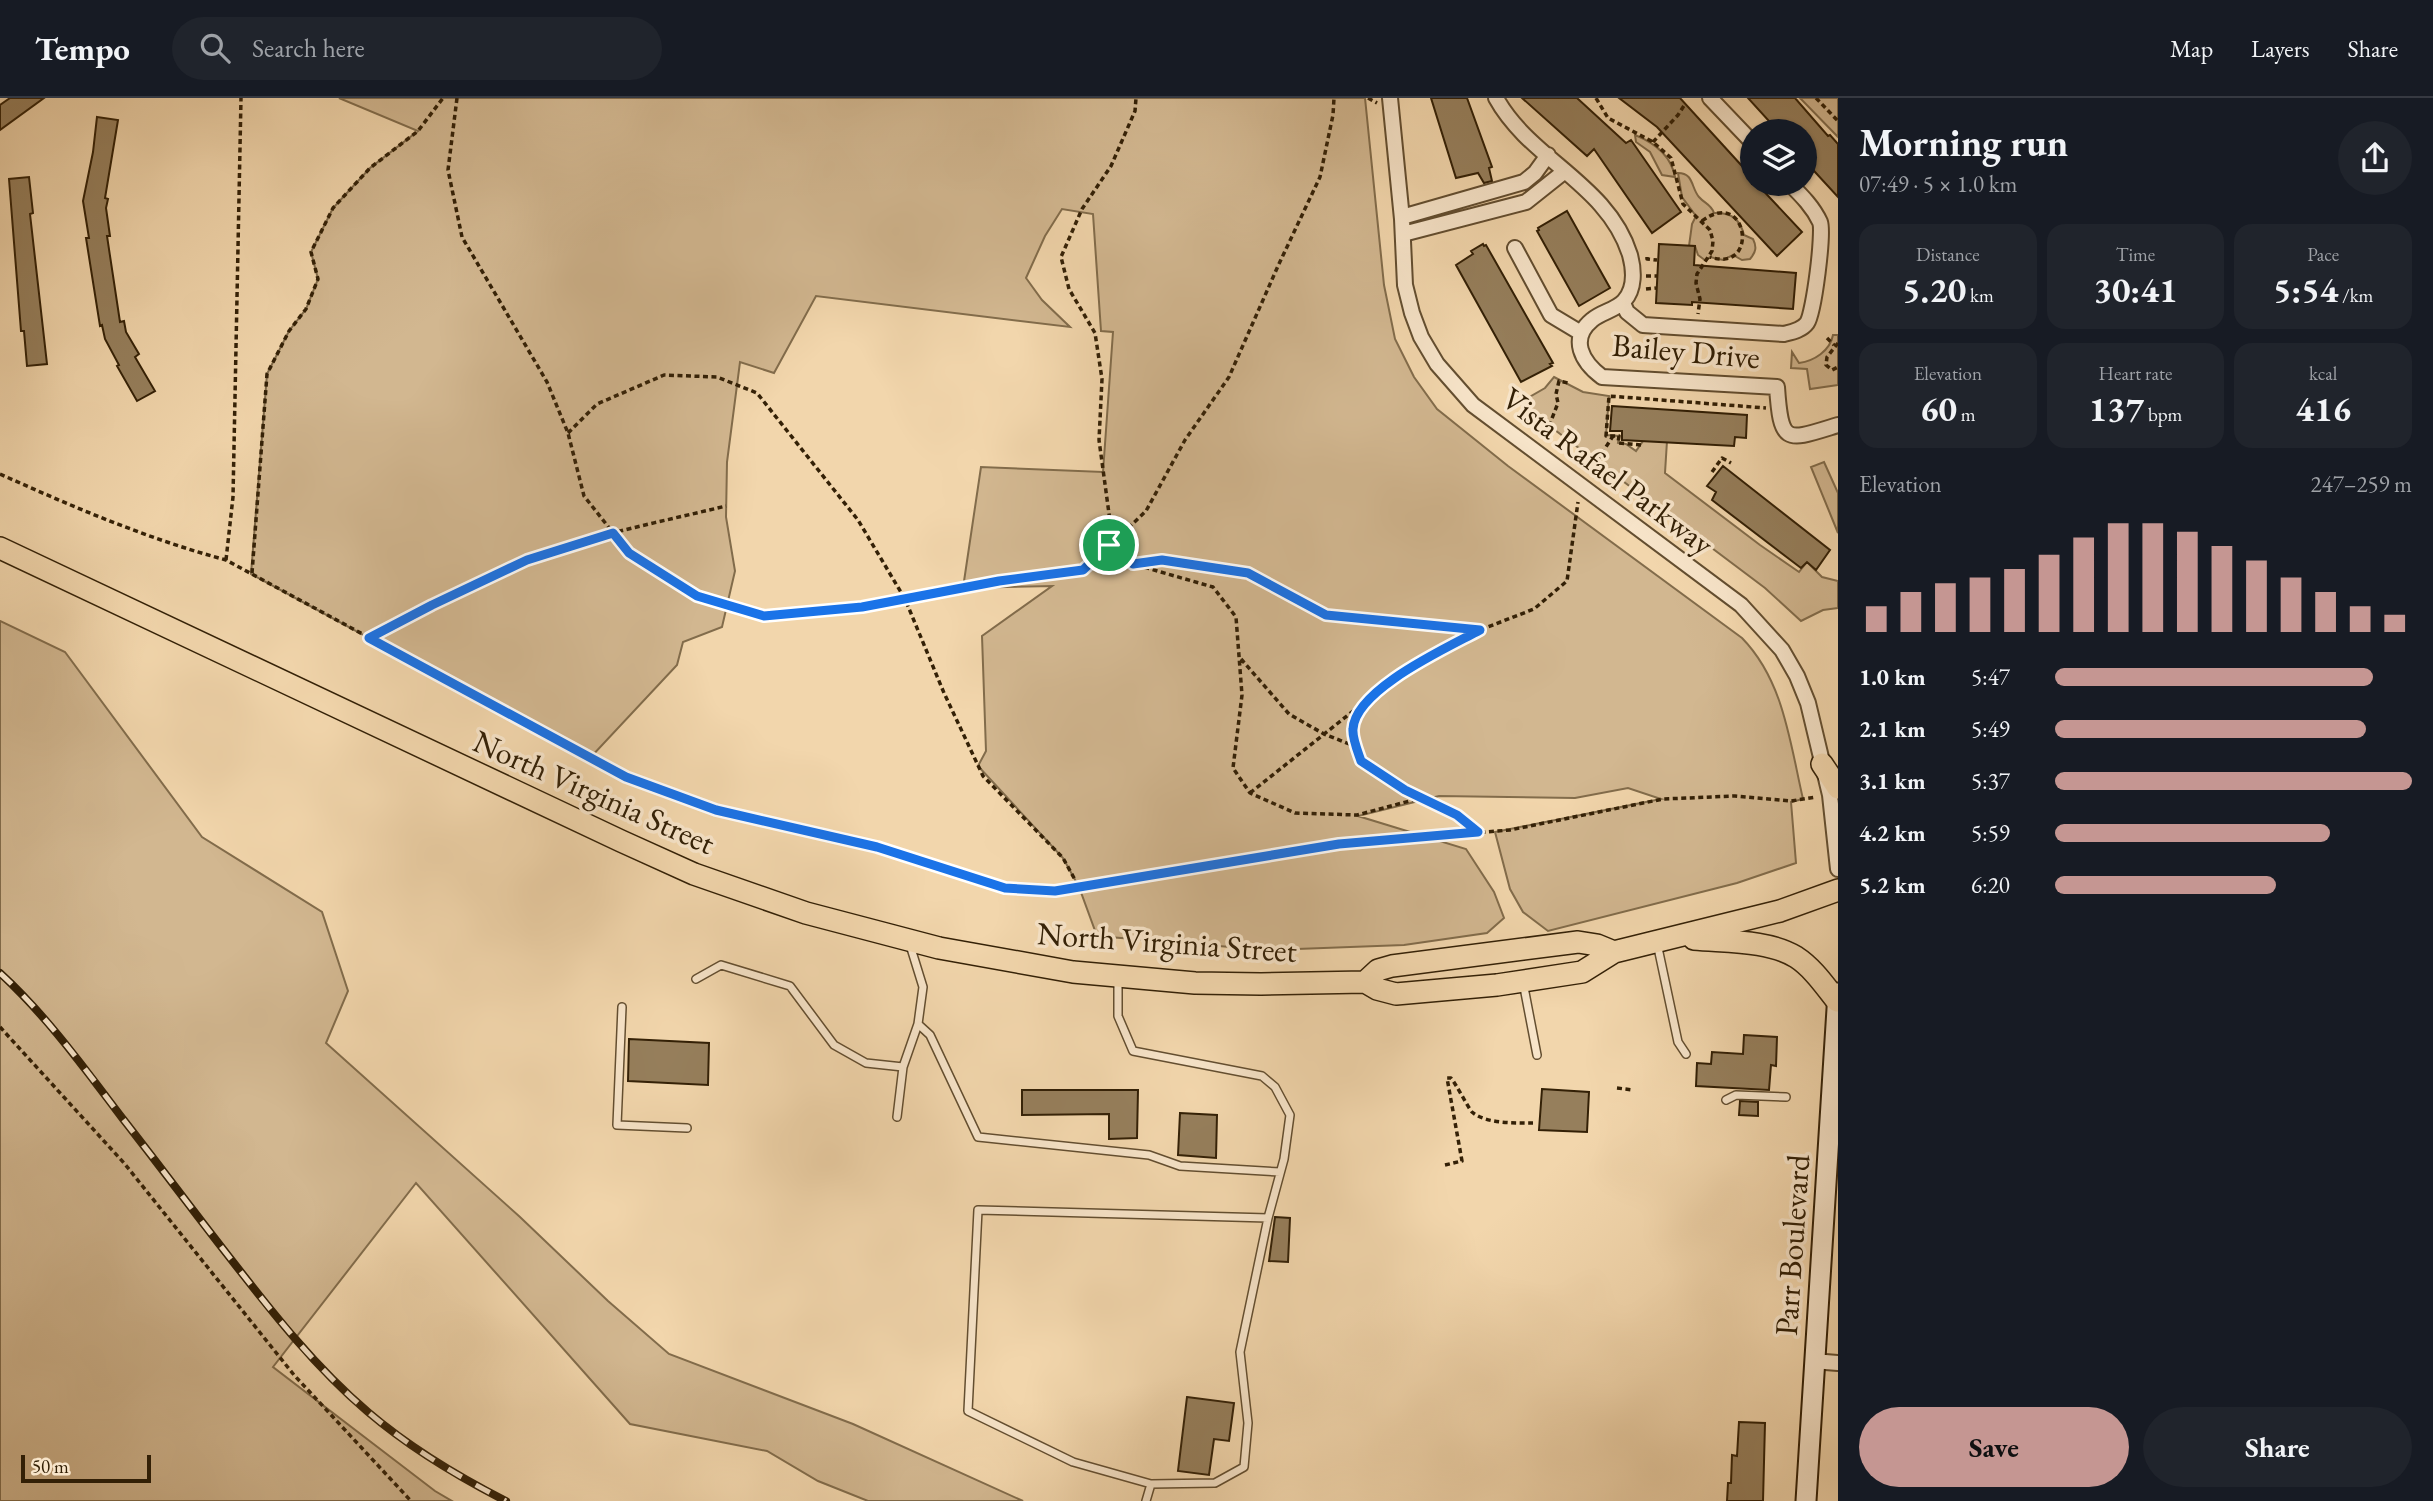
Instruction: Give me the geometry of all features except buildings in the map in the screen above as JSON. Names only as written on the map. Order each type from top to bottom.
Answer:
[{"type":"main road","name":"North Virginia Street","points":[[0,548],[376,727],[694,874],[806,913],[909,941],[1010,962],[1118,977],[1261,984],[1365,982],[1377,989],[1396,994],[1582,972],[1614,952],[1780,911],[1838,890]]},
{"type":"main road","points":[[1822,764],[1834,792]]},
{"type":"main road","points":[[1678,937],[1763,946],[1782,951],[1811,969],[1838,1001]]},
{"type":"main road","name":"North Virginia Street","points":[[1365,982],[1378,970],[1392,965],[1515,952],[1578,942],[1597,944],[1614,952]]},
{"type":"main road","name":"Parr Boulevard","points":[[1806,1501],[1813,1362],[1833,1139],[1838,993]]},
{"type":"street","name":"Vista Rafael Parkway","points":[[1390,98],[1402,216],[1405,285],[1421,337],[1437,364],[1473,405],[1741,605],[1759,622],[1782,650],[1797,676],[1808,704],[1822,764]]},
{"type":"street","points":[[1496,98],[1506,115],[1604,206],[1629,254],[1632,290],[1623,303],[1592,319],[1581,333],[1551,315],[1515,248]]},
{"type":"street","points":[[1710,98],[1740,129]]},
{"type":"street","points":[[1402,216],[1524,182],[1535,173],[1548,155]]},
{"type":"street","points":[[1403,234],[1526,202],[1565,171]]},
{"type":"street","points":[[1623,303],[1627,312],[1643,325],[1784,334],[1797,331],[1807,324],[1813,309],[1822,225],[1811,205],[1802,196]]},
{"type":"street","name":"Bailey Drive","points":[[1581,333],[1580,354],[1591,369],[1602,377],[1777,387],[1783,431],[1790,437],[1801,437],[1838,425]]},
{"type":"street","points":[[1834,792],[1838,869]]},
{"type":"street","points":[[1813,1362],[1838,1363]]},
{"type":"lane","points":[[897,1117],[903,1067],[918,1024],[923,987],[909,941]]},
{"type":"lane","points":[[1657,943],[1678,1042],[1686,1054]]},
{"type":"lane","points":[[696,979],[721,965],[790,986],[834,1045],[866,1063],[903,1067]]},
{"type":"lane","points":[[1118,977],[1118,1016],[1133,1051],[1262,1076],[1275,1087],[1290,1115],[1240,1352],[1248,1423],[1244,1467],[1215,1483],[1152,1484],[1073,1462],[968,1411],[978,1209],[1268,1218]]},
{"type":"lane","points":[[1522,981],[1537,1055]]},
{"type":"lane","points":[[622,1007],[617,1125],[687,1128]]},
{"type":"lane","points":[[918,1024],[930,1035],[978,1137],[1149,1155],[1180,1166],[1280,1172]]},
{"type":"lane","points":[[1726,1100],[1736,1095],[1786,1097]]},
{"type":"lane","points":[[1146,1501],[1152,1484]]},
{"type":"path","points":[[226,560],[233,497],[241,98]]},
{"type":"path","points":[[251,574],[267,374],[289,331],[306,309],[318,279],[311,252],[333,208],[370,168],[418,131],[443,98]]},
{"type":"path","points":[[457,98],[448,170],[462,237],[547,382],[569,433],[584,496],[629,553],[697,596],[764,616],[862,607],[999,581],[1162,560],[1248,573],[1326,615],[1480,630]]},
{"type":"path","points":[[1109,545],[1110,521],[1098,440],[1102,379],[1095,334],[1069,289],[1061,257],[1082,209],[1111,166],[1135,111],[1136,98]]},
{"type":"path","points":[[1083,570],[1146,511],[1185,440],[1229,377],[1320,177],[1334,98]]},
{"type":"path","points":[[1596,98],[1608,118],[1653,142],[1671,158],[1683,204],[1710,230],[1710,257],[1697,274],[1700,299],[1698,316]]},
{"type":"path","points":[[1816,98],[1838,121]]},
{"type":"path","points":[[1653,142],[1685,104]]},
{"type":"path","points":[[1702,221],[1714,213],[1730,214],[1737,220],[1744,234],[1741,247],[1731,257],[1718,260],[1710,257]]},
{"type":"path","points":[[1712,247],[1719,247]]},
{"type":"path","points":[[1647,255],[1647,259],[1657,260]]},
{"type":"path","points":[[1646,278],[1646,275],[1657,276]]},
{"type":"path","points":[[1646,291],[1646,287],[1656,288]]},
{"type":"path","points":[[1827,338],[1836,344],[1827,357],[1826,365],[1832,370],[1838,367]]},
{"type":"path","points":[[569,433],[597,404],[664,375],[717,377],[757,393],[858,520],[905,599],[982,776],[1063,859],[1079,887]]},
{"type":"path","points":[[1549,426],[1558,403],[1556,394],[1559,381],[1569,383]]},
{"type":"path","points":[[1641,444],[1618,443],[1619,436],[1606,436],[1609,396],[1778,408]]},
{"type":"path","points":[[1597,461],[1613,436]]},
{"type":"path","points":[[1712,472],[1722,458],[1731,463]]},
{"type":"path","points":[[0,474],[73,508],[191,551],[226,560],[626,777],[716,810],[877,847],[1005,888],[1055,891],[1339,844],[1510,830],[1663,799],[1735,796],[1790,801],[1834,792]]},
{"type":"path","points":[[1250,793],[1401,674],[1480,630],[1534,609],[1567,581],[1574,546],[1579,484]]},
{"type":"path","points":[[369,638],[527,560],[613,533],[726,506]]},
{"type":"path","points":[[1109,545],[1133,564],[1213,587],[1237,617],[1242,695],[1233,768],[1250,793],[1295,813],[1357,816],[1421,798]]},
{"type":"path","points":[[1239,658],[1289,714],[1324,734],[1357,747]]},
{"type":"path","points":[[1364,703],[1353,728],[1361,761],[1405,790],[1457,815],[1478,832]]},
{"type":"path","points":[[0,1027],[124,1163],[294,1375],[411,1501]]},
{"type":"path","points":[[1445,1165],[1462,1161],[1447,1078],[1451,1078],[1471,1111],[1505,1122],[1533,1124]]},
{"type":"path","points":[[1617,1088],[1633,1090]]},
{"type":"shaded area","points":[[339,98],[1365,98],[1384,285],[1395,339],[1414,377],[1437,409],[1508,466],[1742,638],[1756,655],[1767,673],[1783,714],[1803,799],[1791,802],[1796,863],[1737,883],[1548,931],[1523,912],[1510,889],[1495,832],[1661,799],[1628,788],[1575,798],[1439,796],[1358,816],[1466,849],[1494,892],[1504,918],[1487,933],[1404,945],[1267,950],[1097,936],[1079,887],[1063,858],[978,766],[986,751],[982,636],[1052,586],[963,588],[981,467],[1103,472],[1113,332],[1101,331],[1093,214],[1062,209],[1045,236],[1026,278],[1042,300],[1070,327],[816,296],[774,373],[740,362],[727,462],[726,517],[735,571],[722,627],[683,642],[677,665],[590,758],[251,574],[267,374],[289,331],[306,309],[318,279],[311,252],[333,208],[370,168],[418,131]]},
{"type":"shaded area","points":[[1800,98],[1838,98],[1838,137]]},
{"type":"shaded area","points":[[1635,135],[1666,156],[1675,177],[1662,175],[1650,152],[1636,142]]},
{"type":"shaded area","points":[[1678,173],[1690,178],[1696,193],[1714,213],[1734,218],[1744,235],[1753,239],[1755,249],[1750,259],[1742,260],[1733,255],[1723,260],[1710,257],[1706,261],[1698,255],[1695,246],[1689,246],[1696,216],[1682,197]]},
{"type":"shaded area","points":[[1833,335],[1838,335],[1838,385],[1810,389],[1807,369],[1791,368],[1792,352],[1799,363],[1810,360],[1829,346]]},
{"type":"shaded area","points":[[1554,377],[1583,392],[1609,396],[1606,435],[1619,436],[1618,443],[1626,444],[1636,451],[1645,432],[1667,441],[1665,473],[1799,572],[1807,562],[1822,577],[1838,581],[1838,608],[1823,610],[1801,621],[1765,588],[1519,403],[1545,388]]},
{"type":"shaded area","points":[[1824,462],[1838,493],[1838,533],[1811,467]]},
{"type":"shaded area","points":[[0,621],[65,652],[202,837],[322,912],[348,991],[326,1043],[669,1354],[853,1424],[1023,1501],[868,1501],[818,1481],[767,1451],[630,1424],[416,1183],[273,1367],[435,1491],[452,1501],[0,1501]]},
{"type":"railway","points":[[0,973],[65,1043],[262,1299],[330,1377],[368,1412],[417,1449],[506,1501]]},
{"type":"route","points":[[613,533],[629,553],[697,596],[764,616],[862,607],[999,581],[1083,570],[1109,545],[1133,564],[1162,560],[1248,573],[1326,615],[1480,630],[1401,674],[1364,703],[1353,728],[1361,761],[1405,790],[1457,815],[1478,832],[1339,844],[1055,891],[1005,888],[877,847],[716,810],[626,777],[369,638],[527,560],[613,533]]}]
